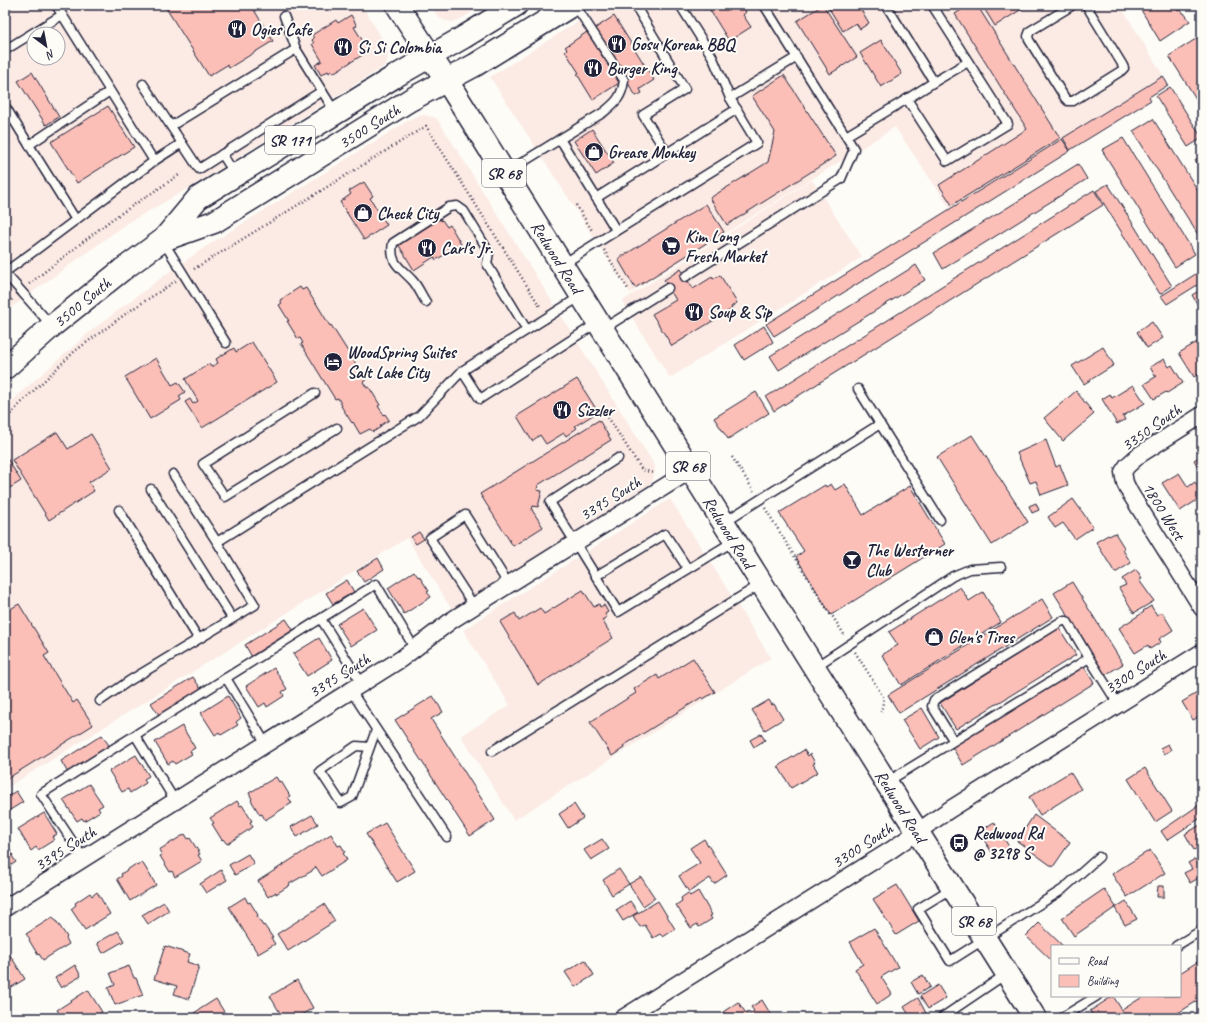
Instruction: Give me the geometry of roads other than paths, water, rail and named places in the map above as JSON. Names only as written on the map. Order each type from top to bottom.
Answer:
[{"type":"main road","name":"Redwood Road","points":[[397,5],[505,173],[814,668],[1035,1018]]},
{"type":"main road","name":"3500 South","points":[[163,240],[214,222],[410,100],[494,54],[574,5]]},
{"type":"main road","name":"3500 South","points":[[5,368],[52,326],[122,270],[163,240],[198,198],[394,77],[464,37],[505,8]]},
{"type":"street","name":"3350 South","points":[[1123,472],[1139,455],[1202,415]]},
{"type":"street","name":"3395 South","points":[[5,908],[401,659],[452,620],[691,470]]},
{"type":"street","name":"1800 West","points":[[1123,472],[1125,483],[1130,493],[1202,608]]},
{"type":"street","name":"3300 South","points":[[623,1018],[891,850],[949,810],[1202,652]]},
{"type":"lane","points":[[56,5],[154,161]]},
{"type":"lane","points":[[505,173],[604,112],[617,101],[623,90],[624,80],[574,5]]},
{"type":"lane","points":[[635,5],[685,89],[644,115],[667,153]]},
{"type":"lane","points":[[562,264],[757,143],[730,98],[712,56],[680,5]]},
{"type":"lane","points":[[686,277],[841,179],[854,149],[764,5]]},
{"type":"lane","points":[[886,5],[934,82]]},
{"type":"lane","points":[[907,99],[947,161],[1008,124],[932,5]]},
{"type":"lane","points":[[1073,5],[1030,31],[1028,36],[1065,98],[1073,101],[1124,68],[1086,5]]},
{"type":"lane","points":[[5,50],[62,15]]},
{"type":"lane","points":[[284,16],[296,49],[336,113]]},
{"type":"lane","points":[[171,126],[296,49]]},
{"type":"lane","points":[[730,98],[796,57]]},
{"type":"lane","points":[[846,136],[968,62]]},
{"type":"lane","points":[[143,84],[199,169],[322,91]]},
{"type":"lane","points":[[29,145],[110,91]]},
{"type":"lane","points":[[5,106],[76,220]]},
{"type":"lane","points":[[596,198],[737,109]]},
{"type":"lane","points":[[560,139],[616,230]]},
{"type":"lane","points":[[52,326],[5,272],[154,161],[182,143]]},
{"type":"lane","points":[[222,154],[236,174]]},
{"type":"lane","points":[[426,302],[413,282],[393,260],[391,252],[393,243],[449,207],[457,206],[464,211],[489,252],[487,264],[527,330]]},
{"type":"lane","points":[[163,240],[226,343]]},
{"type":"lane","points":[[462,372],[480,399],[600,326],[668,288]]},
{"type":"lane","points":[[217,542],[419,416],[462,372],[581,295]]},
{"type":"lane","points":[[858,389],[940,520]]},
{"type":"lane","points":[[315,393],[203,464],[225,497],[337,428]]},
{"type":"lane","points":[[724,522],[880,424]]},
{"type":"lane","points":[[618,458],[550,502],[618,612],[735,541]]},
{"type":"lane","points":[[100,700],[165,658],[255,605],[217,542],[173,474]]},
{"type":"lane","points":[[151,489],[232,618]]},
{"type":"lane","points":[[119,510],[198,638]]},
{"type":"lane","points":[[474,606],[430,538],[465,515],[509,585]]},
{"type":"lane","points":[[596,576],[665,534],[688,569]]},
{"type":"lane","points":[[814,668],[953,576],[970,570],[1000,567]]},
{"type":"lane","points":[[84,859],[41,794],[376,584],[415,649]]},
{"type":"lane","points":[[492,751],[762,584]]},
{"type":"lane","points":[[321,619],[376,730],[447,837]]},
{"type":"lane","points":[[954,740],[932,706],[934,700],[1062,621],[1067,621],[1118,704]]},
{"type":"lane","points":[[886,782],[1089,658]]},
{"type":"lane","points":[[226,678],[266,744]]},
{"type":"lane","points":[[370,747],[356,746],[320,771],[341,803],[352,797],[370,747],[376,730]]},
{"type":"lane","points":[[135,735],[175,801]]},
{"type":"lane","points":[[953,888],[918,909],[950,961],[1062,890],[1099,857]]},
{"type":"lane","points":[[1178,945],[1202,930]]},
{"type":"lane","points":[[941,1018],[1007,974]]},
{"type":"lane","points":[[1062,1018],[1095,997]]},
{"type":"place","name":"Ogies Cafe","points":[[237,29]]},
{"type":"place","name":"Gosu Korean BBQ","points":[[617,44]]},
{"type":"place","name":"Si Si Colombia","points":[[343,47]]},
{"type":"place","name":"Burger King","points":[[593,68]]},
{"type":"place","name":"Grease Monkey","points":[[594,152]]},
{"type":"place","name":"Check City","points":[[363,213]]},
{"type":"place","name":"Kim Long Fresh Market","points":[[671,246]]},
{"type":"place","name":"Carl's Jr.","points":[[427,248]]},
{"type":"place","name":"Soup & Sip","points":[[694,312]]},
{"type":"place","name":"WoodSpring Suites Salt Lake City","points":[[333,362]]},
{"type":"place","name":"Sizzler","points":[[562,410]]},
{"type":"place","name":"The Westerner Club","points":[[852,560]]},
{"type":"place","name":"Glen's Tires","points":[[934,637]]},
{"type":"place","name":"Redwood Rd @ 3298 S","points":[[959,843]]}]
